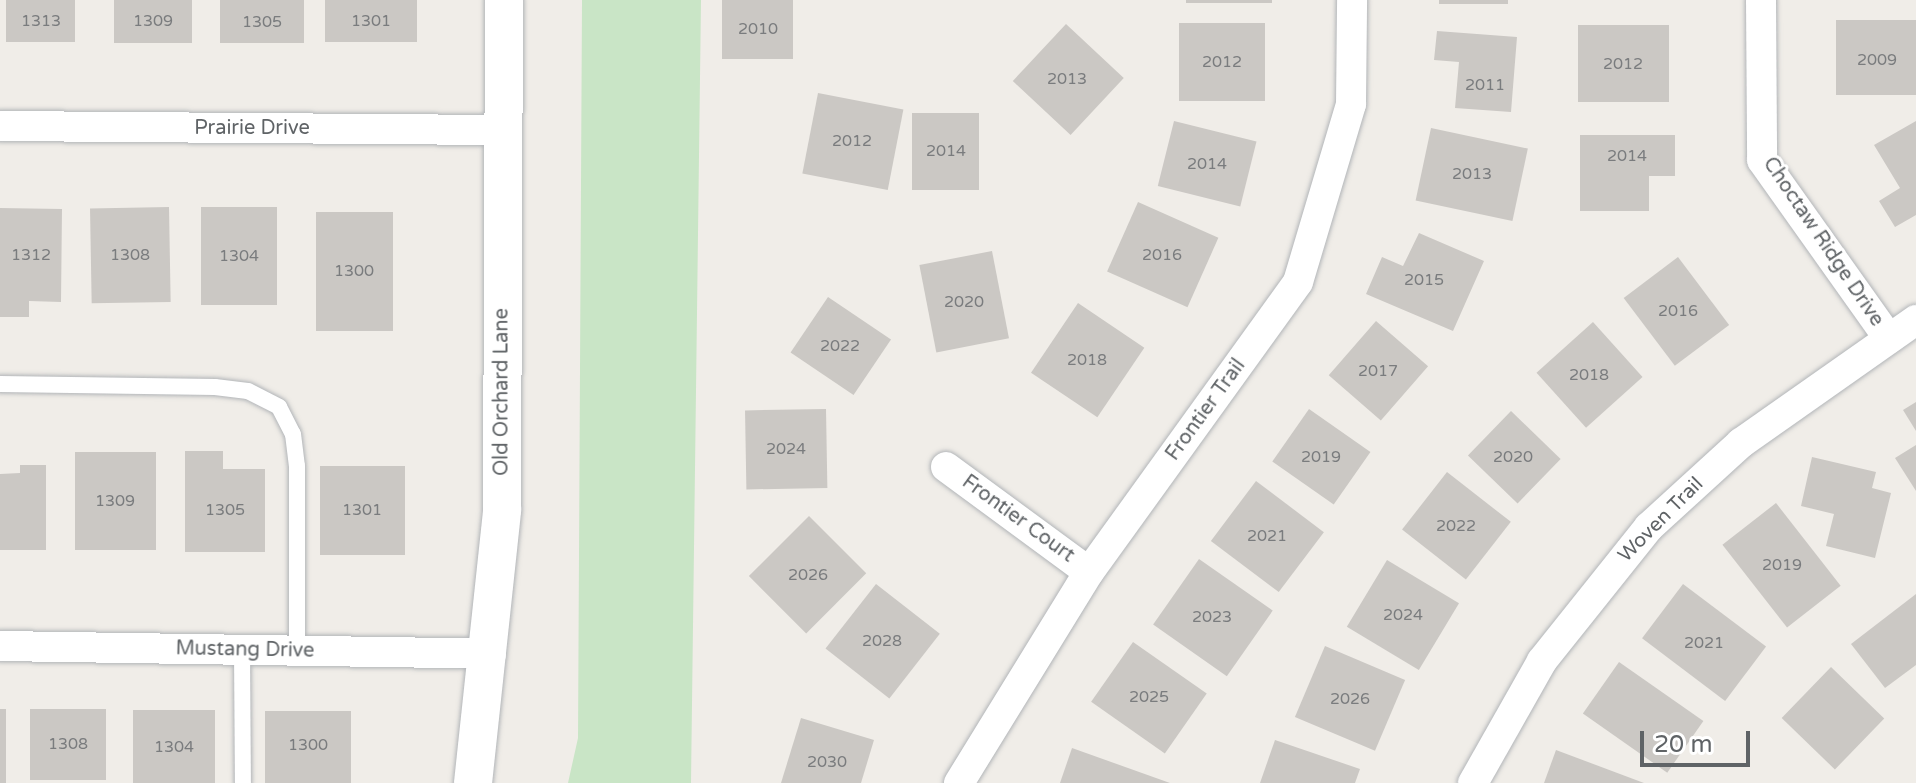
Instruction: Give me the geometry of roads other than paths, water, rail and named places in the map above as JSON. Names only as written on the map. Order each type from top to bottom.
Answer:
[{"type":"street","name":"Old Orchard Lane","points":[[473,783],[491,654],[502,510],[504,0]]},
{"type":"street","name":"Frontier Trail","points":[[959,783],[1089,572],[1298,282],[1351,104],[1352,0]]},
{"type":"street","name":"Choctaw Ridge Drive","points":[[1761,0],[1762,160],[1889,339]]},
{"type":"street","name":"Prairie Drive","points":[[0,126],[503,130]]},
{"type":"street","name":"Woven Trail","points":[[1473,783],[1542,661],[1649,527],[1741,443],[1916,320]]},
{"type":"street","name":"Frontier Court","points":[[946,467],[1089,572]]},
{"type":"street","name":"Mustang Drive","points":[[0,646],[491,654]]},
{"type":"lane","points":[[0,384],[215,387],[248,391],[279,407],[293,434],[297,466],[297,650]]},
{"type":"lane","points":[[242,650],[243,783]]}]
